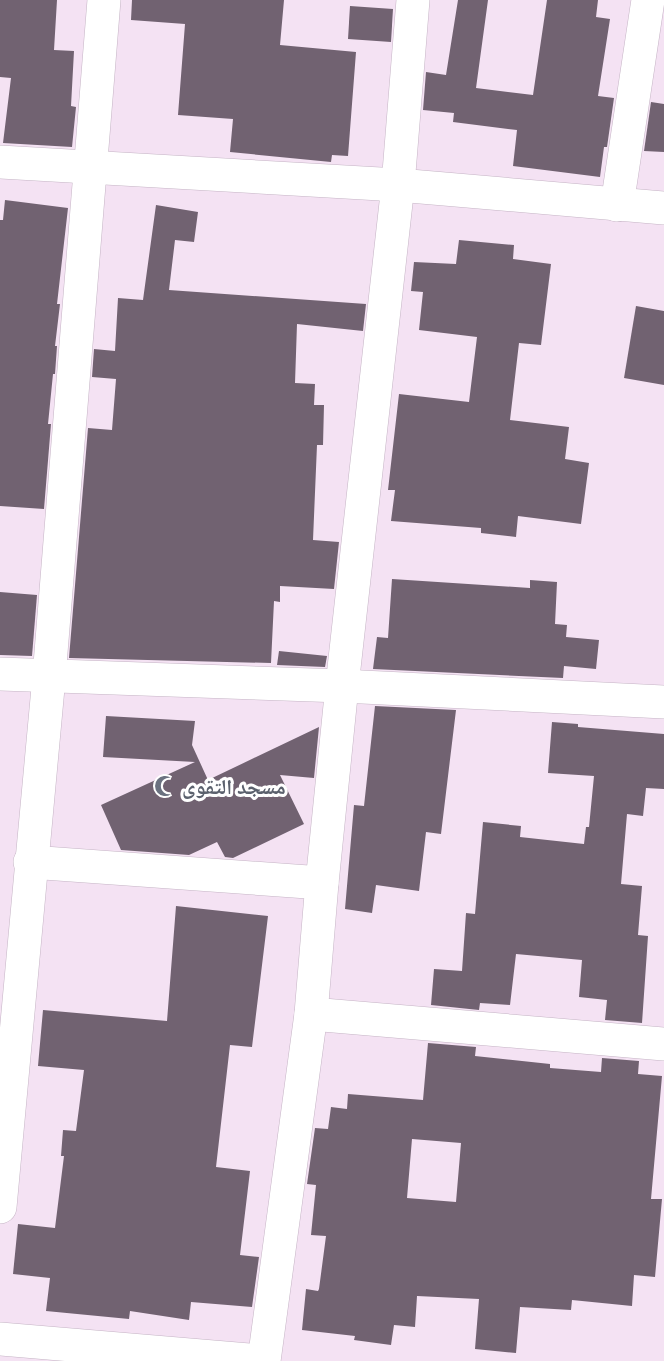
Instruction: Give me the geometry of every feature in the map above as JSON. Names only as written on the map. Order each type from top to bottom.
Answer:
[{"type":"street","points":[[0,1207],[48,677],[104,0]]},
{"type":"street","points":[[0,1339],[263,1361],[311,1014],[342,686],[398,185],[413,0]]},
{"type":"street","points":[[617,205],[648,0]]},
{"type":"street","points":[[0,162],[398,185],[664,208]]},
{"type":"street","points":[[0,674],[342,686],[664,702]]},
{"type":"street","points":[[30,862],[322,883]]},
{"type":"street","points":[[311,1014],[664,1044]]},
{"type":"building","points":[[0,0],[57,0],[54,50],[74,51],[71,106],[76,107],[72,147],[3,143],[11,78],[0,77]]},
{"type":"building","points":[[132,0],[284,0],[280,45],[356,52],[348,156],[332,155],[331,162],[230,152],[233,119],[178,115],[185,24],[131,20]]},
{"type":"building","points":[[458,0],[488,0],[476,88],[533,95],[547,0],[598,0],[596,17],[610,19],[598,96],[614,98],[600,177],[513,166],[517,130],[453,122],[454,113],[423,110],[426,72],[446,75]]},
{"type":"building","points":[[350,6],[393,9],[391,42],[348,39]]},
{"type":"building","points":[[651,102],[664,104],[664,152],[644,151]]},
{"type":"building","points":[[5,200],[68,208],[57,304],[60,304],[55,346],[57,346],[55,374],[53,374],[48,424],[51,424],[44,509],[0,506],[0,220],[3,220]]},
{"type":"building","points":[[156,205],[198,212],[194,242],[175,240],[169,290],[366,304],[363,331],[297,324],[295,383],[315,384],[314,405],[324,405],[323,445],[317,445],[313,540],[339,542],[334,589],[280,586],[280,602],[274,601],[271,663],[69,658],[88,428],[112,430],[116,379],[92,377],[94,349],[115,351],[118,298],[143,300]]},
{"type":"building","points":[[459,240],[514,245],[513,259],[551,264],[541,345],[519,343],[510,420],[569,427],[565,459],[589,463],[581,524],[518,516],[516,537],[481,533],[481,528],[391,521],[395,490],[388,490],[399,394],[469,402],[477,337],[419,330],[423,292],[411,291],[414,262],[456,264]]},
{"type":"building","points":[[636,306],[664,311],[664,385],[624,378]]},
{"type":"building","points":[[392,579],[530,588],[530,580],[557,582],[555,624],[567,625],[566,637],[599,640],[596,669],[564,666],[563,678],[373,669],[377,637],[388,638]]},
{"type":"building","points":[[0,592],[37,595],[32,656],[0,655]]},
{"type":"building","points":[[279,651],[327,656],[325,667],[277,665]]},
{"type":"building","points":[[375,706],[456,710],[441,834],[426,832],[419,891],[376,885],[372,913],[345,909],[354,805],[364,806]]},
{"type":"building","points":[[106,716],[195,721],[192,745],[208,780],[319,727],[314,778],[280,775],[304,824],[233,858],[225,857],[217,842],[189,855],[121,850],[101,805],[195,762],[103,757]]},
{"type":"building","points":[[552,722],[578,724],[578,727],[664,734],[664,789],[646,788],[643,816],[627,814],[621,884],[642,886],[638,935],[648,936],[642,1023],[605,1020],[607,1000],[579,997],[582,960],[516,954],[510,1005],[480,1003],[479,1010],[431,1005],[434,969],[462,971],[466,913],[475,914],[483,822],[521,826],[520,837],[584,844],[586,827],[589,827],[594,776],[548,773]]},
{"type":"building","points":[[176,906],[268,916],[252,1047],[230,1045],[216,1167],[250,1171],[240,1255],[259,1257],[252,1307],[191,1302],[189,1320],[130,1311],[129,1319],[46,1311],[50,1278],[13,1274],[18,1224],[55,1228],[64,1156],[61,1156],[63,1130],[76,1131],[84,1070],[38,1066],[43,1010],[167,1021]]},
{"type":"building","points":[[428,1043],[476,1047],[475,1056],[550,1064],[550,1068],[601,1072],[602,1058],[639,1061],[638,1074],[662,1076],[651,1199],[662,1199],[655,1277],[634,1275],[632,1306],[572,1300],[571,1310],[520,1307],[516,1353],[475,1349],[479,1299],[417,1296],[415,1327],[394,1325],[391,1345],[354,1340],[355,1336],[302,1330],[306,1289],[318,1291],[319,1289],[326,1236],[311,1235],[316,1185],[307,1184],[315,1128],[328,1129],[331,1107],[347,1109],[348,1094],[423,1100]],"holes":[[[412,1139],[461,1143],[456,1202],[407,1198]]]},
{"type":"place","name":"مسجد التقوى","points":[[165,786]]}]
